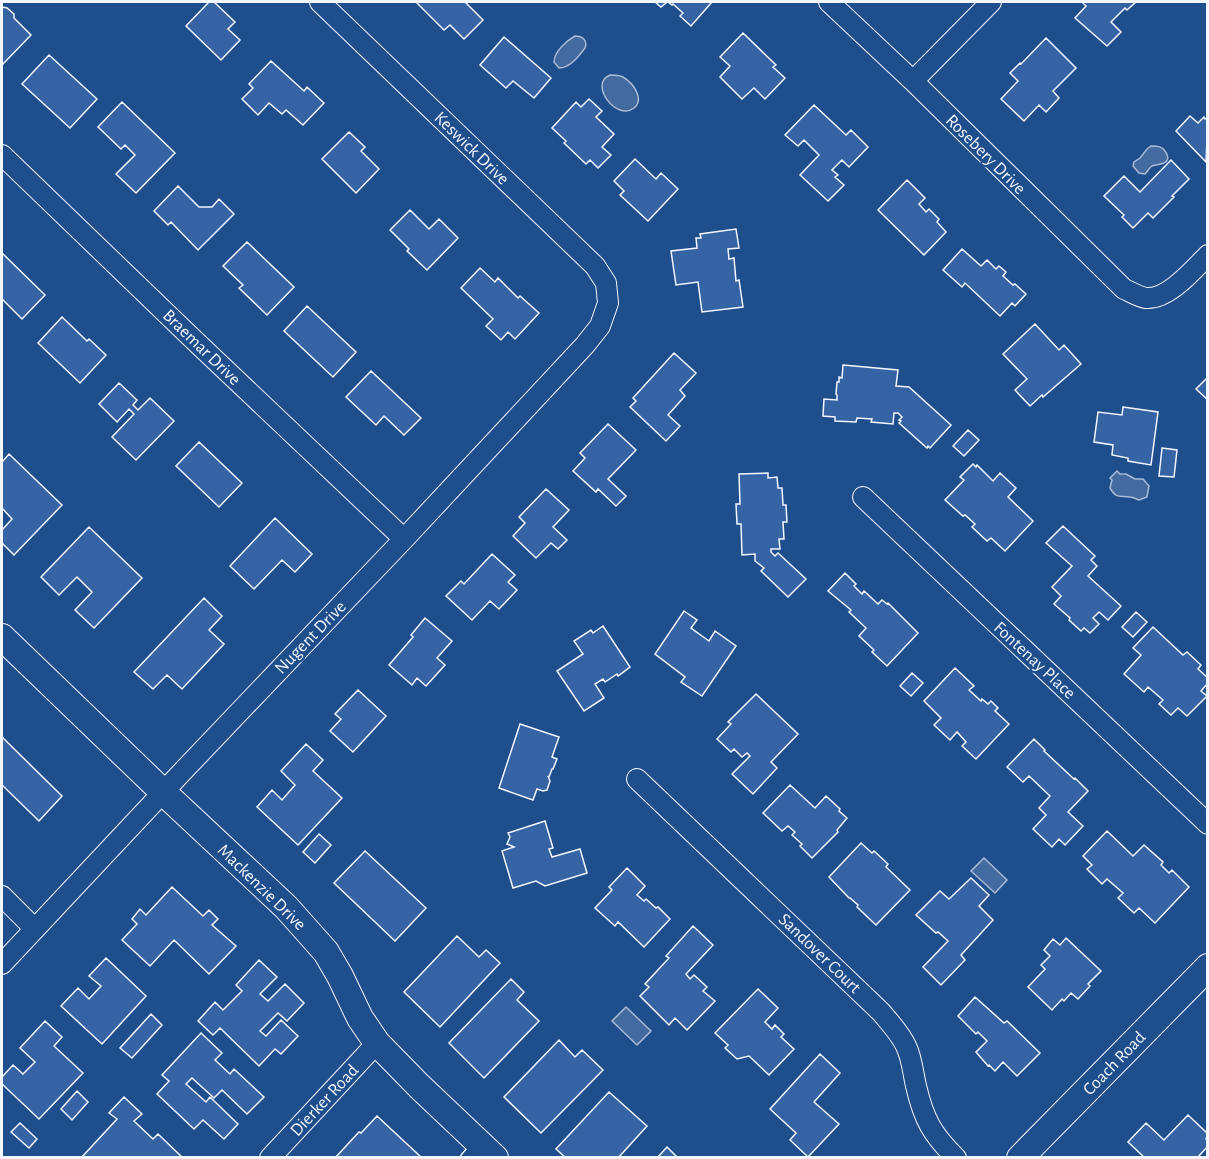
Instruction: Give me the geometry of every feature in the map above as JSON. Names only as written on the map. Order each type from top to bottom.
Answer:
[{"type":"street","name":"Keswick Drive","points":[[320,2],[596,266],[606,283],[608,303]]},
{"type":"street","name":"Rosebery Drive","points":[[829,2],[913,81],[1124,290],[1148,298],[1167,293],[1208,255]]},
{"type":"street","points":[[913,81],[991,2]]},
{"type":"street","name":"Braemar Drive","points":[[2,155],[404,539]]},
{"type":"street","name":"Nugent Drive","points":[[2,964],[585,345],[600,326],[608,303]]},
{"type":"street","name":"Fontenay Place","points":[[863,497],[1208,824]]},
{"type":"street","name":"Mackenzie Drive","points":[[2,637],[306,928],[326,952],[360,1018],[377,1043],[480,1153]]},
{"type":"street","name":"Sandover Court","points":[[637,779],[881,1012],[906,1046],[927,1122],[956,1158]]},
{"type":"street","points":[[2,896],[35,929]]},
{"type":"street","name":"Coach Road","points":[[1020,1158],[1208,967]]},
{"type":"street","name":"Dierker Road","points":[[270,1158],[377,1043]]},
{"type":"water","points":[[575,36],[584,39],[585,48],[570,64],[559,68],[554,62],[556,54]]},
{"type":"water","points":[[610,75],[623,77],[634,87],[638,100],[634,108],[627,111],[620,110],[607,100],[602,86],[604,80]]},
{"type":"water","points":[[1151,146],[1162,148],[1168,159],[1164,163],[1152,166],[1145,174],[1139,173],[1133,166],[1134,162]]},
{"type":"water","points":[[1117,471],[1135,479],[1143,479],[1149,486],[1147,497],[1139,500],[1115,494],[1110,488],[1112,480],[1110,478]]},
{"type":"water","points":[[984,858],[1007,880],[995,893],[971,871]]},
{"type":"water","points":[[626,1007],[651,1031],[637,1045],[612,1021]]},
{"type":"building","points":[[209,2],[214,2],[235,22],[228,29],[240,40],[221,60],[186,26]]},
{"type":"building","points":[[416,2],[465,2],[483,20],[464,39],[450,25],[444,30]]},
{"type":"building","points":[[655,2],[667,2],[661,7]]},
{"type":"building","points":[[668,2],[712,2],[691,26],[680,16],[683,13]]},
{"type":"building","points":[[1136,2],[1127,10],[1125,8],[1111,22],[1121,32],[1107,46],[1075,18],[1086,6],[1083,3]]},
{"type":"building","points":[[2,7],[14,14],[14,18],[31,35],[3,64],[2,63]]},
{"type":"building","points":[[743,33],[776,65],[773,67],[785,78],[765,99],[754,88],[742,99],[720,77],[730,66],[720,57]]},
{"type":"building","points":[[504,37],[551,78],[534,98],[513,81],[506,88],[480,65]]},
{"type":"building","points":[[1046,38],[1076,68],[1053,91],[1059,98],[1046,112],[1039,105],[1024,121],[1001,99],[1018,81],[1010,73]]},
{"type":"building","points":[[49,55],[97,99],[70,128],[22,84]]},
{"type":"building","points":[[271,61],[304,91],[307,87],[324,103],[303,125],[286,110],[282,114],[269,103],[258,115],[242,99],[253,88],[249,84]]},
{"type":"building","points":[[589,99],[602,111],[596,117],[614,134],[602,147],[611,155],[598,168],[590,160],[586,164],[552,128],[576,102],[581,107]]},
{"type":"building","points":[[122,102],[175,153],[136,193],[116,174],[135,155],[125,145],[121,149],[98,127]]},
{"type":"building","points":[[814,105],[846,135],[851,130],[868,147],[849,167],[842,160],[832,170],[838,175],[835,177],[844,185],[828,201],[800,175],[819,155],[804,140],[798,146],[785,135]]},
{"type":"building","points":[[1190,116],[1198,123],[1204,117],[1205,119],[1208,117],[1206,162],[1176,131]]},
{"type":"building","points":[[349,132],[365,147],[361,151],[379,169],[356,193],[322,159]]},
{"type":"building","points":[[635,159],[656,179],[661,173],[678,189],[648,221],[620,195],[624,191],[614,181]]},
{"type":"building","points":[[1171,160],[1189,179],[1153,218],[1148,213],[1133,228],[1122,217],[1124,215],[1104,196],[1124,176],[1140,192]]},
{"type":"building","points":[[907,180],[925,198],[919,204],[926,212],[929,209],[939,219],[937,222],[946,232],[924,255],[878,210]]},
{"type":"building","points":[[178,186],[199,207],[212,207],[219,199],[234,214],[198,250],[171,222],[168,225],[154,211]]},
{"type":"building","points":[[410,210],[429,229],[439,219],[458,238],[427,270],[390,230]]},
{"type":"building","points":[[736,229],[739,248],[728,249],[729,259],[734,258],[736,281],[739,280],[743,307],[702,312],[698,282],[676,285],[671,251],[697,248],[696,238],[701,238],[700,234]]},
{"type":"building","points":[[247,242],[294,287],[267,315],[239,288],[243,285],[223,266]]},
{"type":"building","points":[[962,249],[981,266],[987,260],[996,269],[999,266],[1006,272],[1003,276],[1026,294],[1015,306],[1012,303],[1000,316],[965,283],[962,287],[943,270]]},
{"type":"building","points":[[2,253],[45,295],[22,319],[2,299]]},
{"type":"building","points":[[480,268],[495,282],[498,278],[518,298],[520,296],[539,313],[515,339],[508,332],[501,340],[486,326],[493,319],[461,288]]},
{"type":"building","points":[[307,306],[356,352],[333,377],[284,331]]},
{"type":"building","points":[[62,317],[87,341],[89,339],[106,355],[80,383],[38,343]]},
{"type":"building","points":[[1035,324],[1059,350],[1064,345],[1081,364],[1030,406],[1015,390],[1027,379],[1003,354]]},
{"type":"building","points":[[674,353],[696,373],[680,390],[685,396],[668,415],[680,426],[666,441],[630,407],[636,401],[633,398]]},
{"type":"building","points":[[843,365],[898,370],[896,386],[909,387],[951,425],[930,448],[928,446],[927,448],[899,423],[902,417],[898,413],[894,413],[893,424],[857,418],[856,422],[835,421],[835,417],[823,416],[824,399],[837,400],[837,382],[839,382],[839,377],[842,378]]},
{"type":"building","points":[[371,371],[421,418],[404,435],[384,416],[376,425],[346,397]]},
{"type":"building","points":[[1208,377],[1208,400],[1196,389]]},
{"type":"building","points":[[119,383],[137,400],[133,405],[138,410],[150,398],[174,421],[136,460],[112,437],[134,414],[129,409],[117,422],[99,404]]},
{"type":"building","points":[[1123,407],[1158,412],[1151,465],[1128,461],[1128,458],[1112,455],[1113,445],[1094,442],[1098,412],[1122,415]]},
{"type":"building","points":[[608,424],[636,450],[608,479],[626,496],[616,506],[598,489],[596,492],[573,471],[585,458],[580,453]]},
{"type":"building","points":[[968,430],[979,440],[964,456],[953,446]]},
{"type":"building","points":[[199,442],[242,483],[219,507],[176,466]]},
{"type":"building","points":[[1162,448],[1177,450],[1174,477],[1159,476]]},
{"type":"building","points":[[9,454],[62,505],[14,555],[2,543],[2,530],[12,519],[2,508],[2,462]]},
{"type":"building","points":[[973,464],[976,467],[977,465],[993,481],[1000,473],[1016,488],[1008,497],[1033,521],[1005,551],[991,538],[987,541],[972,527],[975,524],[945,500],[964,480],[960,477]]},
{"type":"building","points":[[768,473],[768,478],[777,477],[778,488],[782,488],[787,522],[783,522],[784,539],[779,539],[780,549],[771,549],[771,552],[775,556],[778,553],[806,579],[788,597],[761,571],[764,568],[755,561],[755,554],[742,555],[741,524],[737,524],[736,504],[740,504],[739,474]]},
{"type":"building","points":[[546,489],[569,510],[553,527],[567,540],[558,549],[551,543],[536,558],[513,536],[525,523],[519,517]]},
{"type":"building","points":[[275,518],[312,554],[295,572],[282,560],[254,589],[230,566]]},
{"type":"building","points":[[1063,526],[1095,556],[1091,560],[1097,566],[1088,576],[1121,606],[1108,620],[1099,612],[1093,618],[1099,624],[1090,633],[1084,628],[1081,631],[1054,604],[1061,596],[1052,587],[1072,566],[1046,543]]},
{"type":"building","points":[[89,527],[142,578],[94,628],[75,610],[92,592],[77,577],[59,595],[41,577]]},
{"type":"building","points":[[492,554],[515,575],[508,582],[517,590],[499,609],[490,601],[472,620],[446,596],[461,581],[464,584]]},
{"type":"building","points":[[845,573],[862,594],[864,591],[878,604],[882,600],[888,603],[918,633],[887,666],[859,636],[866,628],[849,612],[851,610],[828,591]]},
{"type":"building","points":[[204,598],[222,616],[209,630],[224,644],[182,689],[167,675],[153,689],[134,672]]},
{"type":"building","points":[[684,611],[697,620],[691,628],[709,641],[715,631],[736,646],[702,696],[681,682],[685,677],[655,654]]},
{"type":"building","points":[[1136,612],[1147,622],[1133,637],[1122,627]]},
{"type":"building","points":[[425,618],[452,641],[437,658],[445,665],[426,686],[417,678],[412,685],[389,665],[413,637],[411,635]]},
{"type":"building","points":[[603,626],[630,667],[618,676],[617,674],[605,682],[603,679],[595,684],[604,698],[584,711],[557,671],[583,654],[574,641],[591,630],[593,633]]},
{"type":"building","points":[[1153,627],[1183,655],[1187,652],[1201,665],[1198,669],[1208,678],[1208,683],[1201,691],[1207,696],[1187,716],[1178,708],[1171,715],[1159,704],[1163,700],[1148,687],[1144,692],[1124,674],[1141,655],[1133,648]]},
{"type":"building","points":[[955,668],[974,686],[969,690],[981,701],[982,699],[988,704],[991,701],[998,708],[995,711],[1009,724],[976,759],[962,746],[966,742],[957,732],[950,740],[934,725],[941,718],[924,701]]},
{"type":"building","points":[[912,673],[923,683],[911,696],[900,686]]},
{"type":"building","points":[[358,690],[386,716],[353,752],[330,731],[341,719],[335,714]]},
{"type":"building","points":[[756,694],[798,734],[771,762],[777,768],[753,794],[732,774],[750,756],[747,753],[742,757],[734,749],[731,752],[717,739],[731,724],[728,722]]},
{"type":"building","points":[[520,724],[559,737],[552,757],[557,759],[548,776],[550,781],[547,790],[537,789],[533,800],[499,788]]},
{"type":"building","points":[[2,737],[62,796],[39,821],[2,785]]},
{"type":"building","points":[[1034,739],[1088,791],[1068,812],[1083,826],[1065,845],[1059,839],[1052,847],[1033,829],[1046,815],[1039,808],[1050,796],[1029,776],[1023,782],[1007,767]]},
{"type":"building","points":[[306,744],[323,760],[313,771],[342,798],[298,845],[257,807],[272,790],[282,800],[295,785],[281,771]]},
{"type":"building","points":[[790,785],[815,808],[826,796],[847,818],[837,830],[838,832],[812,858],[792,835],[795,832],[788,826],[782,831],[763,813]]},
{"type":"building","points":[[545,821],[553,848],[549,849],[552,857],[580,849],[587,873],[545,886],[536,881],[513,888],[502,851],[514,847],[507,844],[510,837],[508,833]]},
{"type":"building","points":[[1107,831],[1133,856],[1144,845],[1163,862],[1161,865],[1169,873],[1172,870],[1189,887],[1155,923],[1139,908],[1134,913],[1118,898],[1123,893],[1107,879],[1102,884],[1087,869],[1092,865],[1083,856]]},
{"type":"building","points":[[319,834],[331,845],[315,863],[303,852]]},
{"type":"building","points":[[861,843],[888,864],[886,867],[910,890],[876,925],[829,877]]},
{"type":"building","points":[[365,851],[426,908],[395,941],[334,883]]},
{"type":"building","points":[[627,868],[645,886],[637,895],[656,908],[658,907],[670,919],[644,947],[618,922],[615,926],[595,908],[612,890],[609,887]]},
{"type":"building","points":[[971,878],[989,895],[979,906],[993,920],[961,955],[965,960],[941,985],[923,967],[948,941],[916,915],[940,891],[949,899]]},
{"type":"building","points":[[172,887],[203,916],[209,910],[218,919],[212,925],[236,946],[209,974],[174,940],[150,966],[122,940],[137,924],[132,919],[140,909],[146,915]]},
{"type":"building","points":[[693,926],[713,945],[686,974],[690,979],[694,975],[707,987],[703,991],[715,1001],[687,1030],[675,1018],[669,1025],[640,996],[649,987],[645,984],[669,958],[666,956]]},
{"type":"building","points":[[457,936],[479,957],[486,950],[500,963],[440,1027],[404,992]]},
{"type":"building","points":[[1066,938],[1101,971],[1078,999],[1071,993],[1052,1010],[1028,987],[1045,969],[1041,965],[1050,956],[1044,950],[1053,939],[1060,945]]},
{"type":"building","points":[[106,958],[146,996],[102,1044],[61,1006],[78,988],[89,999],[101,986],[89,976]]},
{"type":"building","points":[[259,960],[277,977],[260,994],[268,1001],[285,984],[304,1003],[287,1021],[278,1013],[260,1031],[266,1036],[281,1020],[298,1036],[281,1054],[275,1049],[259,1066],[220,1028],[213,1035],[198,1021],[215,1002],[223,1010],[242,991],[236,985]]},
{"type":"building","points":[[511,979],[524,992],[517,1000],[539,1021],[484,1078],[449,1043]]},
{"type":"building","points":[[758,989],[778,1008],[765,1022],[772,1029],[775,1025],[784,1034],[781,1037],[794,1049],[769,1075],[749,1056],[737,1059],[725,1048],[728,1045],[715,1033]]},
{"type":"building","points":[[975,997],[1004,1023],[1007,1021],[1040,1053],[1017,1076],[1003,1062],[995,1071],[976,1052],[987,1041],[978,1032],[976,1034],[958,1016]]},
{"type":"building","points":[[151,1014],[162,1025],[132,1058],[120,1048]]},
{"type":"building","points":[[45,1021],[62,1037],[54,1046],[83,1073],[39,1119],[2,1084],[2,1077],[13,1065],[23,1074],[35,1062],[20,1048]]},
{"type":"building","points":[[201,1033],[222,1053],[215,1060],[230,1074],[234,1069],[264,1097],[247,1114],[222,1090],[214,1098],[192,1078],[186,1084],[206,1102],[210,1097],[238,1124],[224,1139],[203,1120],[194,1129],[157,1094],[169,1081],[162,1075]]},
{"type":"building","points":[[559,1040],[575,1057],[582,1050],[603,1070],[541,1133],[504,1097]]},
{"type":"building","points":[[820,1054],[840,1073],[814,1102],[839,1124],[808,1157],[790,1140],[796,1133],[770,1109]]},
{"type":"building","points":[[77,1091],[88,1102],[72,1120],[61,1109]]},
{"type":"building","points":[[609,1092],[647,1126],[618,1158],[566,1158],[556,1149]]},
{"type":"building","points":[[124,1097],[142,1114],[134,1121],[153,1139],[158,1134],[183,1158],[81,1158],[117,1119],[109,1113]]},
{"type":"building","points":[[1188,1115],[1208,1134],[1206,1139],[1208,1146],[1197,1158],[1145,1158],[1128,1142],[1146,1123],[1164,1140]]},
{"type":"building","points":[[377,1116],[422,1158],[335,1158]]},
{"type":"building","points":[[20,1123],[37,1139],[29,1148],[11,1132]]},
{"type":"building","points":[[667,1147],[678,1158],[657,1158]]}]
